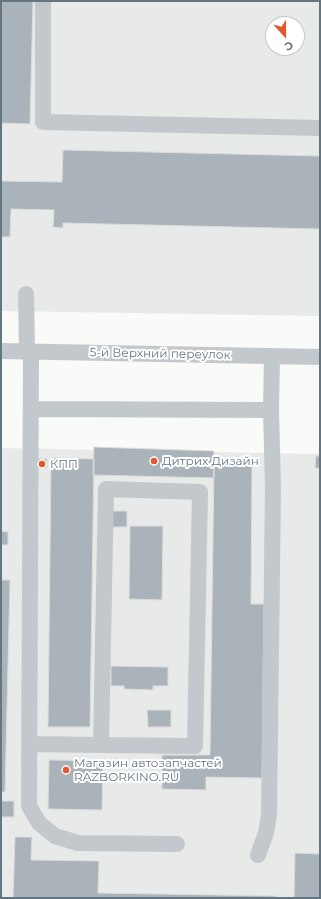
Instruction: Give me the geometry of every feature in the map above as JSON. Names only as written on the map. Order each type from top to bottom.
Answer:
[{"type":"street","points":[[44,1],[44,122],[320,128]]},
{"type":"street","points":[[26,294],[31,409],[29,806],[39,823],[55,836],[78,843],[177,844]]},
{"type":"street","name":"5-й Верхний переулок","points":[[1,351],[320,357]]},
{"type":"street","points":[[258,855],[266,833],[269,815],[273,487],[271,410],[272,356]]},
{"type":"street","points":[[31,409],[271,410]]},
{"type":"street","points":[[30,744],[102,745],[195,746],[200,492],[106,489],[102,745]]},
{"type":"shaded area","points":[[1,1],[320,1],[320,316],[1,311]]},
{"type":"shaded area","points":[[1,448],[320,454],[320,898],[1,898]]},
{"type":"building","points":[[1,1],[33,1],[30,124],[1,123]]},
{"type":"building","points":[[63,150],[320,156],[320,229],[63,223],[63,228],[53,227],[54,210],[11,209],[10,237],[1,237],[1,181],[62,182]]},
{"type":"building","name":"Дитрих Дизайн","points":[[94,447],[214,451],[214,478],[93,475]]},
{"type":"building","points":[[316,456],[320,456],[320,468],[315,468]]},
{"type":"building","points":[[51,458],[94,459],[90,727],[48,727]]},
{"type":"building","name":"КПП","points":[[38,459],[47,459],[47,468],[38,468]]},
{"type":"building","points":[[214,463],[252,464],[251,604],[264,604],[262,778],[206,777],[206,790],[162,789],[162,755],[210,755]]},
{"type":"building","points":[[111,511],[127,511],[127,527],[110,527]]},
{"type":"building","points":[[130,526],[163,526],[162,600],[129,599]]},
{"type":"building","points":[[1,531],[8,532],[8,545],[1,545]]},
{"type":"building","points":[[1,580],[10,580],[5,792],[1,792]]},
{"type":"building","points":[[111,666],[168,667],[168,686],[153,686],[153,690],[124,689],[124,686],[111,686]]},
{"type":"building","points":[[147,710],[171,710],[171,727],[148,727]]},
{"type":"building","points":[[49,760],[103,761],[102,810],[48,809]]},
{"type":"building","points":[[1,801],[14,801],[14,817],[1,817]]},
{"type":"building","points":[[15,837],[32,837],[31,860],[99,861],[98,893],[276,896],[276,898],[13,898]]},
{"type":"building","points":[[295,853],[320,854],[320,898],[294,898]]},
{"type":"place","name":"Дитрих Дизайн","points":[[154,461]]},
{"type":"place","name":"КПП","points":[[42,464]]},
{"type":"place","name":"Магазин автозапчастей RAZBORKINO.RU","points":[[66,770]]}]
